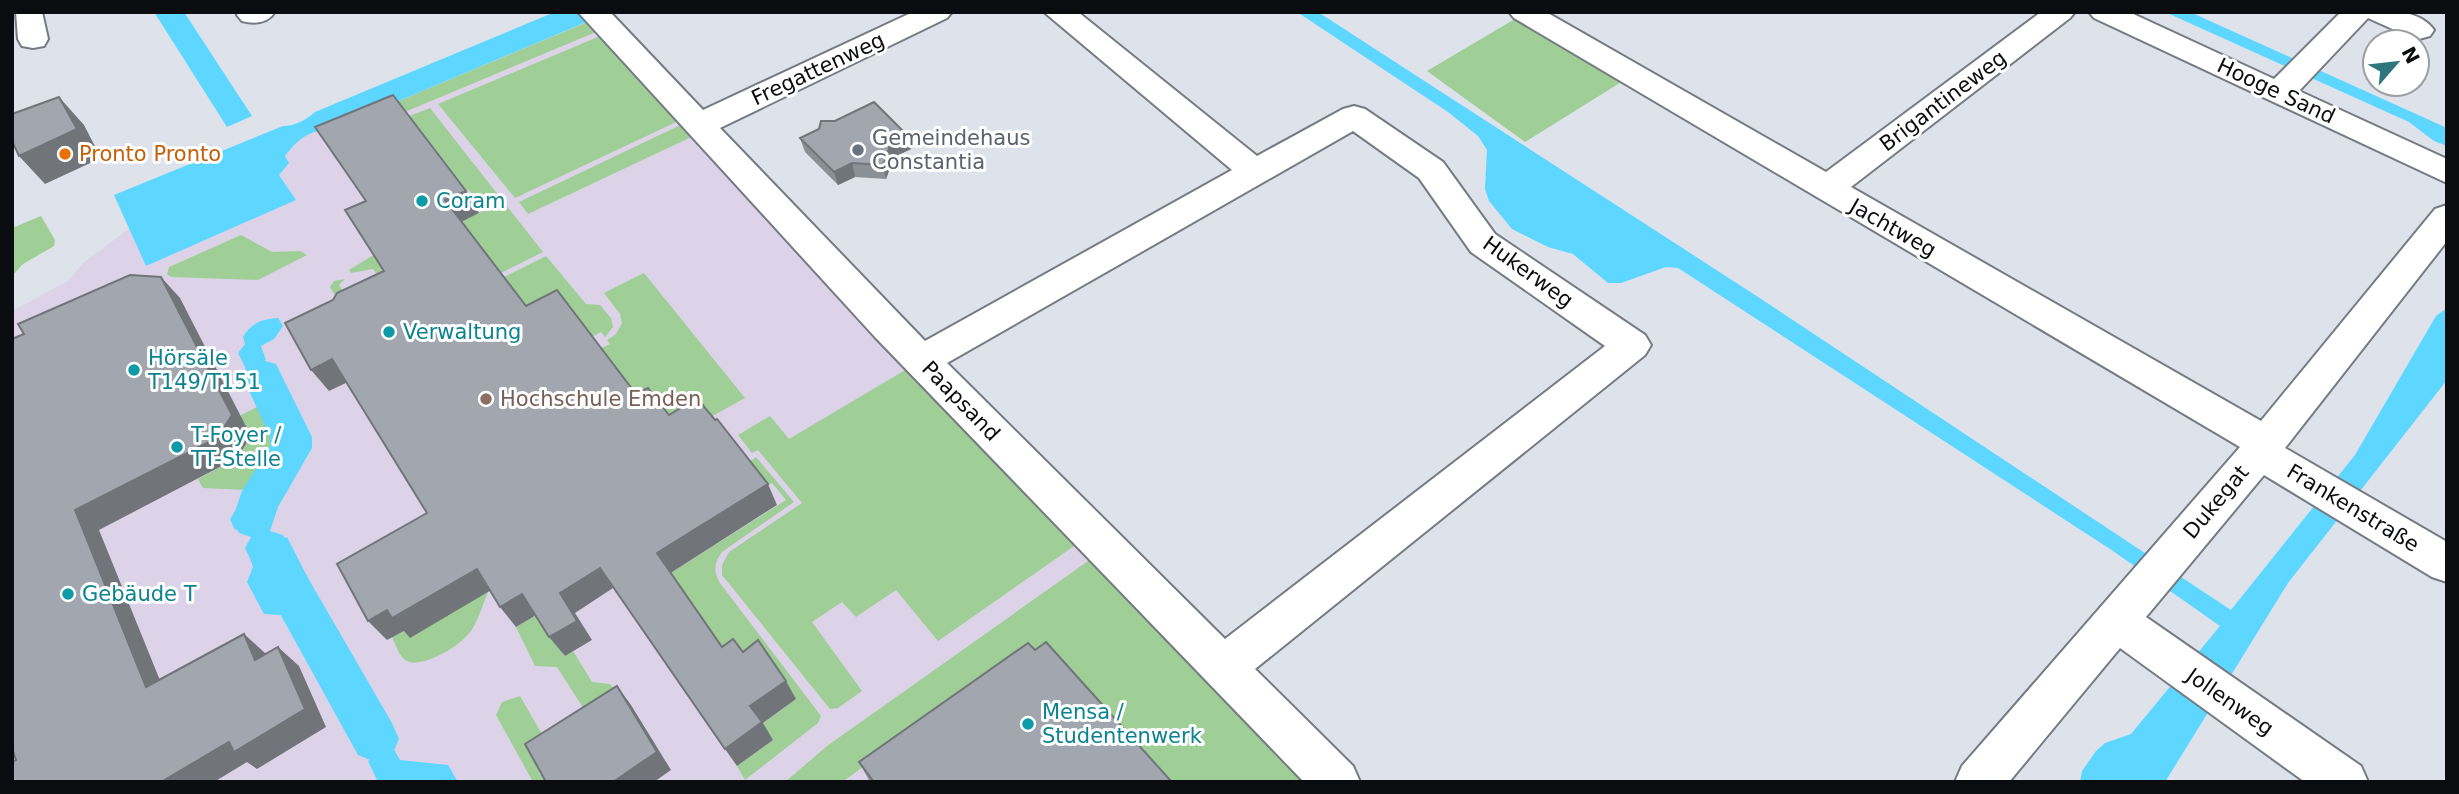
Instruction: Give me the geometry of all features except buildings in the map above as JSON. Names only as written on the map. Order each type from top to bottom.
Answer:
[{"type":"street","name":"Fregattenweg","points":[[699,125],[937,12]]},
{"type":"street","points":[[1059,12],[1256,173]]},
{"type":"street","name":"Brigantineweg","points":[[1826,189],[2060,12]]},
{"type":"street","name":"Hooge Sand","points":[[2104,12],[2295,76],[2447,172]]},
{"type":"street","points":[[2295,76],[2358,12]]},
{"type":"street","points":[[2379,12],[2415,28]]},
{"type":"street","name":"Jachtweg","points":[[1525,13],[2262,447]]},
{"type":"street","name":"Paapsand","points":[[596,15],[1104,550],[1336,782]]},
{"type":"street","name":"Hukerweg","points":[[922,360],[1354,116],[1431,170],[1483,243],[1632,345],[1223,667]]},
{"type":"street","name":"Dukegat","points":[[1979,782],[2262,447],[2447,217]]},
{"type":"street","name":"Frankenstraße","points":[[2262,447],[2312,484],[2447,564]]},
{"type":"street","name":"Jollenweg","points":[[2126,611],[2178,664],[2344,782]]},
{"type":"shaded area","name":"Hochschule Emden","points":[[599,17],[1336,782],[12,782],[12,311],[68,281],[83,263],[130,228],[146,265],[295,200],[279,175],[285,156],[301,136],[314,130],[332,129]]},
{"type":"green space","points":[[1525,13],[1631,76],[1525,142],[1427,71]]},
{"type":"green space","points":[[599,17],[608,27],[357,132],[332,129]]},
{"type":"green space","points":[[612,31],[689,116],[515,198],[438,104]]},
{"type":"green space","points":[[430,108],[543,252],[497,275],[421,240],[485,210],[469,190],[463,192],[407,117]]},
{"type":"green space","points":[[693,119],[704,131],[528,214],[519,202]]},
{"type":"green space","points":[[41,216],[55,240],[54,246],[23,264],[12,276],[12,228]]},
{"type":"green space","points":[[241,235],[272,252],[300,251],[307,255],[258,280],[171,277],[167,274],[169,267]]},
{"type":"green space","points":[[375,254],[400,293],[344,310],[330,287],[334,281],[345,279],[339,285],[351,303],[388,290],[373,269],[351,273],[349,270]]},
{"type":"green space","points":[[546,256],[586,304],[600,305],[611,318],[613,327],[605,337],[601,332],[588,339],[428,341],[500,279]]},
{"type":"green space","points":[[644,273],[745,398],[707,419],[645,417],[597,350],[610,344],[607,340],[616,334],[622,323],[620,314],[604,293]]},
{"type":"green space","points":[[922,360],[1090,535],[938,641],[896,590],[856,617],[842,602],[812,622],[862,691],[838,708],[830,709],[722,575],[722,565],[729,552],[802,503],[758,450],[752,453],[738,435],[770,416],[789,439]]},
{"type":"green space","points":[[265,403],[282,438],[248,490],[203,488],[198,479],[237,458],[241,415]]},
{"type":"green space","points":[[756,457],[794,502],[722,552],[716,563],[716,575],[821,716],[818,723],[745,780],[737,766],[773,740],[761,725],[796,699],[734,666],[669,574],[786,500],[772,483],[764,487],[746,464]]},
{"type":"green space","points":[[1105,549],[1336,782],[1157,782],[964,695],[842,782],[785,782],[827,746]]},
{"type":"green space","points":[[488,592],[473,628],[462,641],[423,661],[407,661],[402,657],[392,637]]},
{"type":"green space","points":[[545,610],[564,656],[573,651],[592,682],[610,684],[627,708],[596,728],[557,667],[535,666],[516,627]]},
{"type":"green space","points":[[520,696],[554,755],[546,755],[539,774],[550,776],[554,782],[533,782],[496,715],[502,702]]},
{"type":"water","points":[[154,12],[184,12],[252,116],[227,127]]},
{"type":"water","points":[[555,12],[610,12],[332,129],[305,136],[285,156],[289,163],[279,175],[296,200],[146,266],[114,195],[283,126],[300,122],[315,112]]},
{"type":"water","points":[[1297,12],[1318,12],[1755,295],[2231,610],[2355,455],[2436,316],[2447,308],[2447,380],[2288,583],[2165,782],[2080,782],[2082,771],[2096,751],[2105,743],[2131,734],[2220,626],[2113,551],[1678,268],[1666,267],[1621,283],[1608,283],[1573,254],[1548,247],[1512,229],[1489,201],[1485,189],[1487,150],[1478,136],[1448,112]]},
{"type":"water","points":[[2165,12],[2190,12],[2361,89],[2361,98],[2381,98],[2447,128],[2447,146],[2434,141],[2409,122]]},
{"type":"water","points":[[278,318],[283,326],[274,339],[261,346],[266,360],[246,369],[238,353],[245,344],[243,337],[258,323]]},
{"type":"water","points":[[288,392],[312,439],[270,507],[272,511],[235,530],[230,519],[281,439],[265,403]]},
{"type":"water","points":[[287,537],[340,641],[313,657],[293,616],[264,614],[247,582],[253,567],[250,558]]},
{"type":"water","points":[[352,661],[386,733],[360,747],[325,677]]},
{"type":"water","points":[[392,746],[400,760],[448,765],[458,782],[378,782],[368,761]]},
{"type":"waterway","points":[[254,520],[257,504],[291,448],[291,437],[262,375]]},
{"type":"waterway","points":[[267,548],[375,739]]},
{"type":"place","name":"Gemeindehaus Constantia","points":[[858,150]]},
{"type":"place","name":"Pronto Pronto","points":[[65,154]]},
{"type":"place","name":"Coram","points":[[422,201]]},
{"type":"place","name":"Verwaltung","points":[[389,332]]},
{"type":"place","name":"Hörsäle T149/T151","points":[[134,370]]},
{"type":"place","name":"Hochschule Emden","points":[[486,399]]},
{"type":"place","name":"T-Foyer / TT-Stelle","points":[[177,447]]},
{"type":"place","name":"Gebäude T","points":[[68,594]]},
{"type":"place","name":"Mensa / Studentenwerk","points":[[1028,724]]}]
